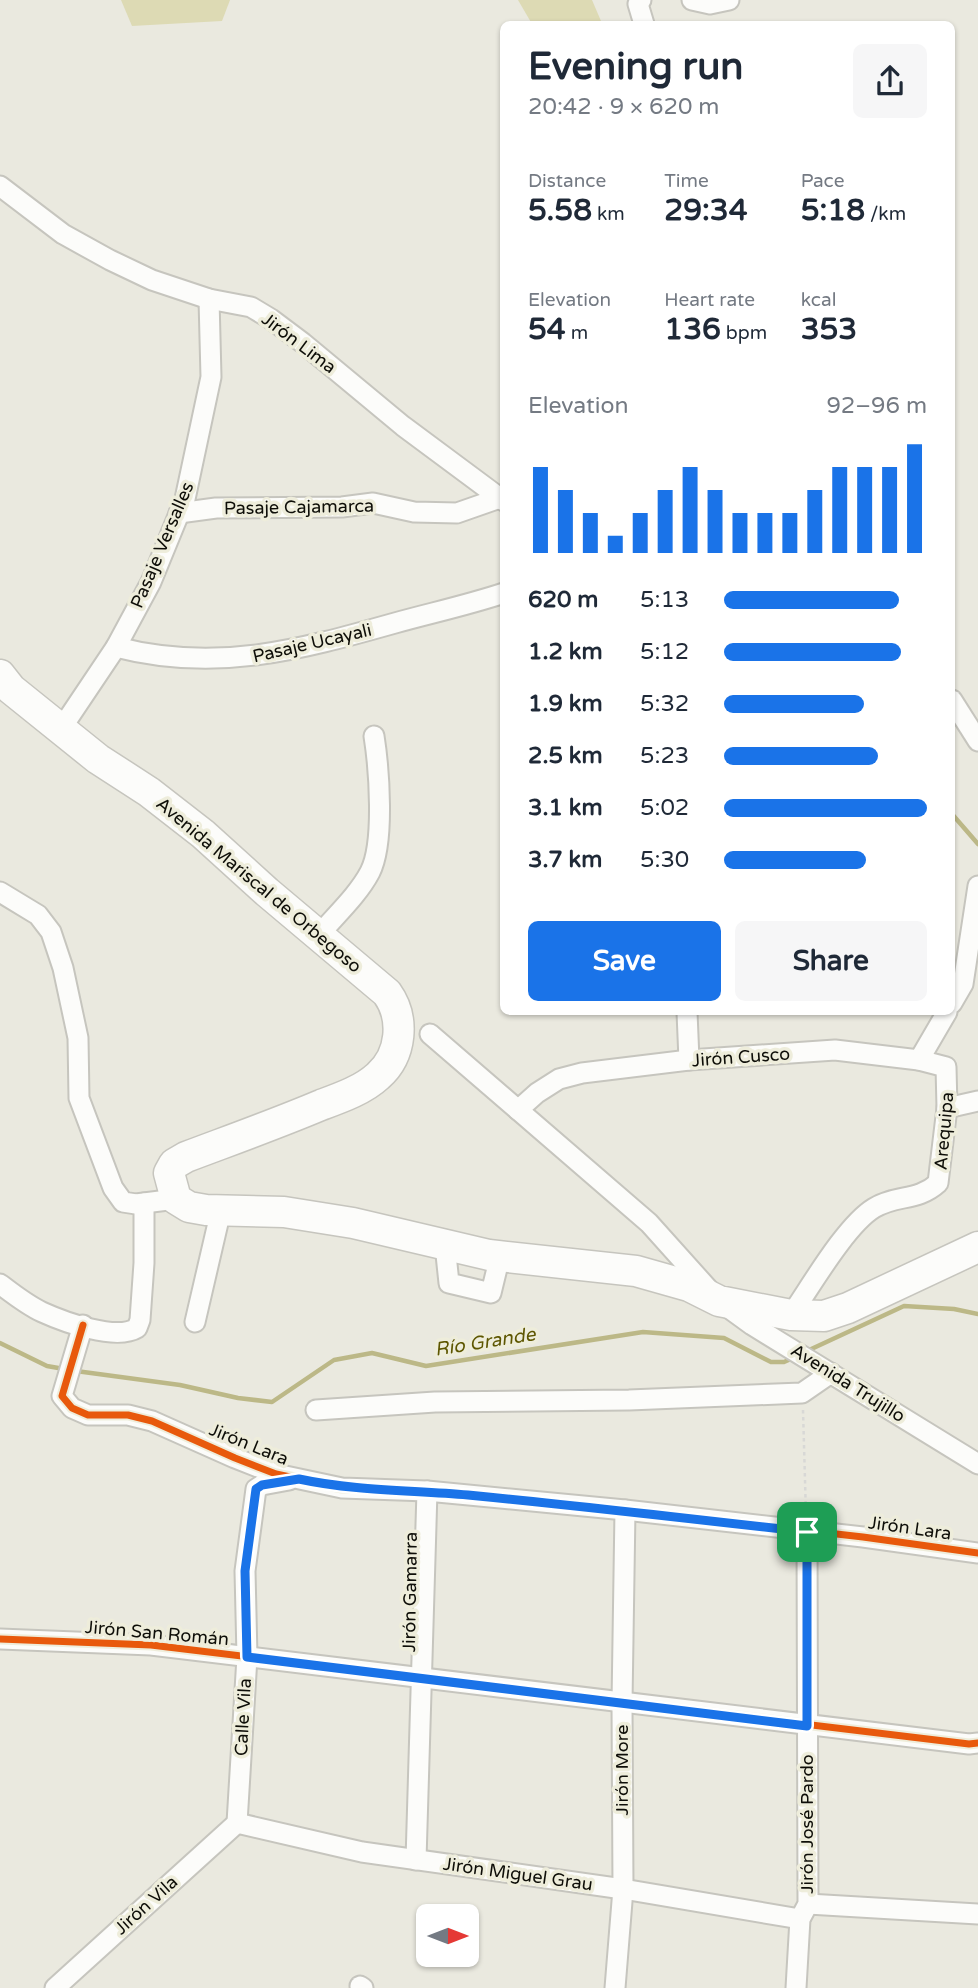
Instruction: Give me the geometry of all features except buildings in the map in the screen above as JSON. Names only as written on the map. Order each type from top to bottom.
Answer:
[{"type":"highway","name":"Avenida Mariscal de Orbegoso","points":[[0,675],[11,688],[98,759],[149,792],[203,834],[387,993],[394,1004],[399,1031],[391,1060],[378,1076],[351,1093],[174,1164],[169,1173],[176,1199]]},
{"type":"highway","points":[[176,1199],[189,1207],[284,1212],[353,1223],[500,1256],[636,1271],[689,1286],[719,1301],[791,1315],[824,1316],[848,1308],[978,1247]]},
{"type":"street","points":[[640,0],[638,4],[643,21]]},
{"type":"street","points":[[692,0],[710,4],[729,0]]},
{"type":"street","name":"Jirón Lima","points":[[0,186],[74,241],[152,280],[209,299],[251,307],[271,319],[403,426],[500,498]]},
{"type":"street","name":"Pasaje Versalles","points":[[61,729],[116,647],[151,582],[179,513],[192,473],[211,377],[209,299]]},
{"type":"street","name":"Pasaje Cajamarca","points":[[179,513],[216,508],[342,507],[373,503],[414,512],[457,513],[500,500]]},
{"type":"street","name":"Pasaje Ucayali","points":[[116,647],[152,656],[217,660],[253,657],[335,641],[500,594]]},
{"type":"street","points":[[955,705],[978,741]]},
{"type":"street","points":[[318,936],[364,881],[373,865],[377,844],[379,789],[374,736]]},
{"type":"street","points":[[955,998],[963,984],[978,886]]},
{"type":"street","points":[[0,892],[38,915],[51,932],[63,968],[78,1038],[79,1098],[113,1188],[123,1202],[144,1203],[176,1199]]},
{"type":"street","points":[[687,1015],[689,1060]]},
{"type":"street","points":[[919,1060],[945,1015]]},
{"type":"street","name":"Avenida Trujillo","points":[[430,1034],[649,1223],[719,1301],[978,1464]]},
{"type":"street","name":"Jirón Cusco","points":[[518,1110],[537,1093],[559,1079],[582,1073],[689,1060],[835,1050],[919,1060]]},
{"type":"street","name":"Arequipa","points":[[791,1315],[850,1231],[872,1209],[894,1198],[919,1197],[938,1183],[947,1108],[948,1071],[942,1065],[919,1060]]},
{"type":"street","points":[[947,1108],[978,1101]]},
{"type":"street","points":[[0,1284],[41,1312],[81,1331],[129,1334],[137,1328],[144,1263],[144,1203]]},
{"type":"street","points":[[195,1322],[221,1210]]},
{"type":"street","name":"Jirón Lara","points":[[81,1331],[62,1396],[72,1409],[88,1415],[128,1415],[152,1421],[235,1458],[299,1479],[342,1488],[427,1491],[625,1510],[978,1553]]},
{"type":"street","points":[[316,1410],[435,1402],[629,1400],[802,1393],[828,1371]]},
{"type":"street","name":"Calle Vila","points":[[237,1823],[247,1657],[245,1571],[256,1489],[262,1485],[299,1479]]},
{"type":"street","name":"Jirón Gamarra","points":[[416,1860],[424,1678],[427,1491]]},
{"type":"street","name":"Jirón More","points":[[615,1988],[623,1889],[625,1510]]},
{"type":"street","name":"Jirón José Pardo","points":[[796,1988],[804,1911],[807,1532]]},
{"type":"street","name":"Jirón San Román","points":[[0,1639],[151,1645],[807,1726],[978,1743]]},
{"type":"street","name":"Jirón Miguel Grau","points":[[237,1823],[362,1852],[623,1889],[804,1911],[978,1914]]},
{"type":"street","name":"Jirón Vila","points":[[55,1988],[237,1823]]},
{"type":"path","points":[[802,1393],[807,1532]]},
{"type":"shaded area","points":[[121,0],[230,0],[222,21],[132,26]]},
{"type":"shaded area","points":[[518,0],[592,0],[601,21],[530,21]]},
{"type":"waterway","points":[[955,817],[978,844]]},
{"type":"waterway","name":"Río Grande","points":[[807,1351],[904,1306],[954,1309],[978,1314]]},
{"type":"waterway","name":"Río Grande","points":[[76,1371],[180,1385],[238,1398],[272,1402],[334,1360],[372,1353],[426,1366],[643,1332],[724,1338],[771,1362],[784,1362],[793,1358]]},
{"type":"waterway","name":"Río Grande","points":[[0,1343],[47,1366],[64,1369]]},
{"type":"cycle path","points":[[83,1325],[62,1396],[72,1408],[88,1415],[128,1415],[152,1421],[276,1474],[342,1488],[427,1491],[625,1510],[978,1553]]},
{"type":"cycle path","points":[[0,1639],[151,1645],[978,1743]]},
{"type":"route","points":[[299,1479],[342,1488],[427,1491],[625,1510],[807,1532],[807,1726],[247,1657],[245,1571],[256,1489],[262,1485],[299,1479]]}]
